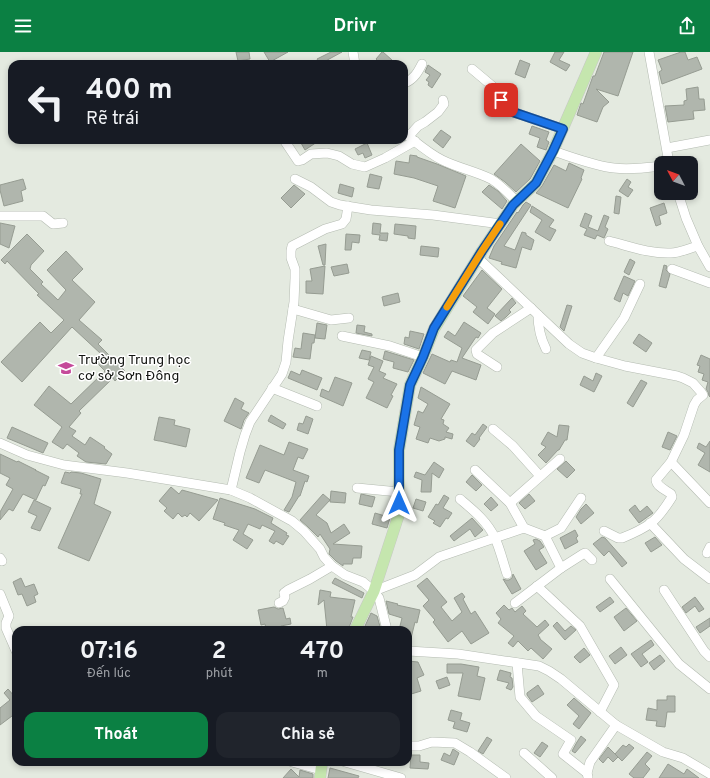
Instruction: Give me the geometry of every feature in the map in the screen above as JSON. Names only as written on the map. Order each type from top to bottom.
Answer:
[{"type":"main road","points":[[357,626],[374,591],[399,514],[399,450],[410,385],[434,328],[513,205],[536,183],[553,151],[596,52]]},
{"type":"street","points":[[649,52],[668,156]]},
{"type":"street","points":[[408,81],[418,72],[422,64]]},
{"type":"street","points":[[472,69],[497,90],[500,94],[501,105],[504,109],[563,129]]},
{"type":"street","points":[[443,100],[444,104],[438,112],[418,126],[409,137],[444,161],[481,174],[492,180],[517,202]]},
{"type":"street","points":[[666,148],[710,140]]},
{"type":"street","points":[[287,144],[298,161],[311,154],[327,153],[339,156],[352,164],[365,167],[385,158],[401,144]]},
{"type":"street","points":[[553,151],[590,163],[613,168],[637,169],[654,167]]},
{"type":"street","points":[[295,179],[311,187],[331,202],[340,205],[371,210],[433,215],[501,224]]},
{"type":"street","points":[[680,200],[698,246],[710,267]]},
{"type":"street","points":[[231,490],[240,452],[250,422],[282,374],[286,362],[293,309],[295,278],[295,269],[291,258],[292,246],[325,229],[342,224],[346,219],[348,206]]},
{"type":"street","points":[[0,216],[43,216],[53,224],[63,223]]},
{"type":"street","points":[[609,241],[647,251],[672,253],[698,246]]},
{"type":"street","points":[[478,258],[538,315],[582,353],[625,366],[677,376],[693,383],[706,397],[697,400],[684,435],[671,462],[656,480],[658,485],[671,494],[672,497],[655,520],[622,538],[618,538],[604,531]]},
{"type":"street","points":[[672,269],[710,283]]},
{"type":"street","points":[[596,358],[624,318],[640,284]]},
{"type":"street","points":[[497,367],[477,354],[476,350],[493,333],[531,308]]},
{"type":"street","points":[[293,309],[331,320],[349,318]]},
{"type":"street","points":[[538,315],[538,328],[546,350]]},
{"type":"street","points":[[342,336],[390,346],[423,357]]},
{"type":"street","points":[[272,388],[317,406]]},
{"type":"street","points":[[494,429],[514,446],[540,476]]},
{"type":"street","points":[[0,443],[27,455],[64,465],[127,473],[231,490],[250,498],[292,521],[304,531],[320,549],[324,557],[332,566],[345,575],[363,582],[374,591],[379,598],[386,626]]},
{"type":"street","points":[[510,503],[560,460]]},
{"type":"street","points":[[671,462],[710,503]]},
{"type":"street","points":[[475,470],[510,503],[524,528]]},
{"type":"street","points":[[357,488],[399,492]]},
{"type":"street","points":[[545,536],[561,528],[581,498]]},
{"type":"street","points":[[460,499],[474,510],[484,521],[495,538],[507,574]]},
{"type":"street","points":[[650,523],[684,559],[710,579]]},
{"type":"street","points":[[374,591],[415,575],[439,557],[524,528],[545,536],[561,568]]},
{"type":"street","points":[[515,603],[561,568],[584,553],[592,560]]},
{"type":"street","points":[[279,603],[283,601],[285,597],[284,593],[288,590],[332,566]]},
{"type":"street","points":[[610,579],[679,664],[710,688]]},
{"type":"street","points":[[537,586],[580,626],[614,685],[600,712]]},
{"type":"street","points":[[664,590],[704,652],[710,657]]},
{"type":"street","points":[[0,594],[9,616],[3,625],[6,628],[12,642]]},
{"type":"street","points":[[412,651],[458,654],[539,666],[561,679],[616,725],[663,752],[683,758],[710,774]]},
{"type":"street","points":[[517,663],[520,696],[536,716],[571,740],[563,754],[588,775]]},
{"type":"street","points":[[588,775],[590,762],[616,725]]},
{"type":"street","points":[[412,746],[419,746],[432,742],[455,743],[506,778]]},
{"type":"street","points":[[524,753],[552,778]]},
{"type":"street","points":[[306,766],[321,770]]},
{"type":"street","points":[[359,766],[401,778]]},
{"type":"building","points":[[236,52],[249,52],[250,59],[238,60]]},
{"type":"building","points":[[264,52],[288,52],[274,60],[269,60]]},
{"type":"building","points":[[331,52],[342,52],[327,60],[317,59]]},
{"type":"building","points":[[383,52],[392,60],[377,60],[376,59]]},
{"type":"building","points":[[555,52],[564,52],[559,60],[570,65],[566,71],[550,62]]},
{"type":"building","points":[[604,52],[633,52],[618,96],[596,89],[609,102],[603,107],[597,122],[577,115]]},
{"type":"building","points":[[685,52],[688,60],[697,57],[702,69],[662,84],[659,72],[662,70],[658,60]]},
{"type":"building","points":[[520,60],[530,64],[525,78],[515,74]]},
{"type":"building","points":[[428,65],[441,74],[432,88],[428,85],[429,82],[426,80],[430,75],[425,72]]},
{"type":"building","points":[[698,87],[699,99],[704,99],[705,110],[693,111],[694,119],[668,122],[665,106],[684,105],[684,101],[687,100],[686,89]]},
{"type":"building","points":[[532,126],[549,132],[546,140],[549,142],[546,150],[537,147],[540,138],[529,134]]},
{"type":"building","points":[[441,130],[451,137],[443,148],[433,140]]},
{"type":"building","points":[[302,144],[314,144],[305,150]]},
{"type":"building","points":[[367,144],[372,155],[365,158],[363,153],[358,155],[355,149]]},
{"type":"building","points":[[521,144],[540,161],[530,179],[516,192],[494,174]]},
{"type":"building","points":[[410,155],[417,156],[466,176],[455,208],[433,201],[438,186],[414,178],[394,174],[396,161],[409,163]]},
{"type":"building","points":[[569,163],[584,170],[582,179],[568,208],[536,193],[542,186],[554,165],[566,171]]},
{"type":"building","points":[[370,174],[382,177],[379,189],[367,187]]},
{"type":"building","points":[[23,179],[26,189],[21,191],[23,201],[4,206],[0,185]]},
{"type":"building","points":[[627,179],[631,182],[628,187],[633,190],[628,197],[619,191]]},
{"type":"building","points":[[340,184],[354,188],[352,197],[338,193]]},
{"type":"building","points":[[294,185],[305,194],[291,208],[281,198]]},
{"type":"building","points":[[489,185],[498,191],[507,201],[502,209],[482,192]]},
{"type":"building","points":[[616,196],[621,197],[619,214],[614,213]]},
{"type":"building","points":[[526,202],[531,205],[504,246],[515,250],[522,232],[526,233],[526,235],[534,240],[531,250],[522,247],[516,268],[501,264],[502,262],[489,258],[494,246],[517,212],[518,213]]},
{"type":"building","points":[[664,203],[667,213],[659,216],[661,224],[656,226],[650,208]]},
{"type":"building","points":[[532,206],[554,220],[549,227],[556,230],[550,241],[535,232],[542,220],[530,212]]},
{"type":"building","points":[[585,213],[592,216],[588,227],[598,231],[604,215],[609,217],[605,227],[608,229],[604,238],[597,235],[595,239],[584,235],[587,229],[580,226]]},
{"type":"building","points":[[0,223],[15,226],[9,248],[0,244]]},
{"type":"building","points":[[373,223],[381,224],[380,233],[388,233],[387,241],[379,240],[380,235],[372,234]]},
{"type":"building","points":[[395,224],[416,226],[415,239],[408,238],[408,236],[394,234]]},
{"type":"building","points":[[27,234],[44,251],[31,265],[30,269],[43,282],[41,284],[58,300],[66,290],[47,270],[66,251],[83,269],[72,280],[95,302],[79,320],[102,340],[98,344],[125,371],[115,381],[113,378],[79,411],[81,413],[69,427],[76,431],[72,436],[85,445],[90,437],[105,447],[104,448],[112,454],[106,464],[86,462],[77,456],[79,453],[67,444],[63,449],[52,442],[62,427],[34,405],[49,386],[71,404],[105,371],[95,361],[101,354],[72,327],[22,382],[1,362],[40,322],[51,333],[64,320],[37,295],[39,294],[7,261],[5,264],[1,260]]},
{"type":"building","points":[[346,234],[360,235],[359,243],[352,242],[351,250],[345,250]]},
{"type":"building","points":[[326,244],[325,265],[323,265],[318,246]]},
{"type":"building","points":[[421,246],[439,248],[438,257],[420,255]]},
{"type":"building","points":[[630,259],[635,262],[629,275],[624,272]]},
{"type":"building","points":[[347,264],[349,273],[334,276],[331,267]]},
{"type":"building","points":[[664,265],[667,266],[666,270],[670,274],[666,288],[659,286]]},
{"type":"building","points":[[325,266],[323,294],[306,293],[306,281],[312,281],[310,269]]},
{"type":"building","points":[[482,270],[502,289],[487,308],[495,314],[488,324],[473,312],[477,307],[463,296]]},
{"type":"building","points":[[624,276],[635,281],[628,296],[623,293],[620,302],[614,299]]},
{"type":"building","points":[[398,293],[400,302],[384,306],[382,297]]},
{"type":"building","points":[[512,298],[516,303],[509,310],[511,312],[501,321],[495,316]]},
{"type":"building","points":[[567,305],[572,306],[564,331],[560,327]]},
{"type":"building","points":[[464,322],[481,333],[478,338],[476,337],[462,358],[481,365],[476,380],[452,371],[445,384],[423,373],[432,354],[450,362],[451,360],[457,362],[462,348],[444,337],[448,331],[455,336]]},
{"type":"building","points":[[317,323],[327,325],[325,339],[315,338]]},
{"type":"building","points":[[357,325],[365,326],[364,332],[372,334],[372,336],[356,333]]},
{"type":"building","points":[[410,331],[424,334],[419,349],[404,344],[405,337],[409,338]]},
{"type":"building","points":[[303,333],[315,335],[314,343],[312,343],[310,359],[293,357],[295,348],[301,349]]},
{"type":"building","points":[[639,334],[652,343],[646,352],[633,343]]},
{"type":"building","points":[[362,350],[371,352],[369,360],[359,358]]},
{"type":"building","points":[[385,351],[414,360],[408,372],[393,368],[394,362],[383,359]]},
{"type":"building","points":[[701,355],[710,359],[710,397],[706,389],[708,382],[702,380],[704,374],[698,372],[700,366],[697,365]]},
{"type":"building","points":[[371,356],[383,361],[379,371],[386,374],[383,378],[397,384],[391,395],[393,396],[387,408],[366,398],[374,382],[368,379],[374,367],[368,365]]},
{"type":"building","points":[[302,370],[322,378],[317,390],[288,378],[291,371],[300,375]]},
{"type":"building","points":[[596,373],[602,376],[594,392],[580,385],[584,376],[593,381]]},
{"type":"building","points":[[335,377],[352,383],[343,406],[320,396],[322,389],[329,392]]},
{"type":"building","points":[[641,380],[647,383],[633,407],[627,403]]},
{"type":"building","points":[[421,387],[450,404],[441,419],[444,420],[443,424],[449,428],[446,432],[453,434],[452,439],[445,437],[445,439],[439,441],[430,438],[428,443],[416,439],[420,427],[414,425],[418,411],[423,413],[428,404],[418,398]]},
{"type":"building","points":[[235,398],[244,403],[241,409],[249,413],[244,420],[241,429],[224,421]]},
{"type":"building","points":[[271,415],[286,424],[283,429],[268,421]]},
{"type":"building","points":[[306,416],[313,419],[308,434],[297,430],[299,423],[303,424]]},
{"type":"building","points":[[159,417],[175,420],[174,425],[190,429],[186,447],[154,440]]},
{"type":"building","points":[[483,424],[487,427],[474,447],[466,441],[472,433],[475,435]]},
{"type":"building","points":[[559,425],[569,426],[567,440],[565,440],[559,450],[546,463],[538,455],[546,447],[541,444],[548,432],[557,437]]},
{"type":"building","points":[[12,427],[48,443],[43,453],[7,438]]},
{"type":"building","points":[[668,432],[677,436],[670,450],[662,447]]},
{"type":"building","points":[[710,441],[710,472],[698,465],[705,453],[697,448],[699,443],[706,447]]},
{"type":"building","points":[[289,442],[308,449],[303,459],[298,457],[293,470],[309,476],[307,482],[305,481],[300,496],[289,512],[284,510],[292,497],[296,482],[265,470],[259,483],[246,478],[260,445],[284,455]]},
{"type":"building","points":[[0,454],[17,462],[18,461],[49,477],[45,486],[43,485],[36,500],[23,494],[13,511],[9,509],[0,520],[0,512],[13,489],[6,485],[10,478],[0,473]]},
{"type":"building","points":[[566,461],[575,470],[567,478],[557,469]]},
{"type":"building","points":[[434,462],[444,469],[439,478],[432,473],[431,492],[421,492],[422,480],[414,477],[416,472],[425,475]]},
{"type":"building","points":[[65,472],[81,473],[101,479],[94,504],[111,512],[89,561],[58,548],[82,494],[80,494],[81,489],[61,483]]},
{"type":"building","points":[[472,475],[482,485],[476,491],[466,482]]},
{"type":"building","points":[[171,487],[179,494],[182,490],[218,500],[199,521],[190,513],[187,517],[185,515],[182,517],[178,513],[173,519],[164,511],[167,508],[159,501]]},
{"type":"building","points":[[331,491],[346,493],[345,503],[330,502]]},
{"type":"building","points":[[323,494],[330,500],[316,515],[327,523],[331,533],[344,524],[350,533],[333,544],[362,546],[361,558],[353,558],[352,564],[343,564],[343,566],[336,561],[329,554],[330,549],[320,534],[318,537],[300,520]]},
{"type":"building","points":[[361,494],[375,497],[372,507],[359,504]]},
{"type":"building","points":[[529,494],[535,501],[525,509],[519,503]]},
{"type":"building","points":[[444,495],[449,498],[443,508],[452,513],[448,519],[446,518],[440,527],[433,523],[435,521],[428,517]]},
{"type":"building","points":[[491,497],[498,505],[491,511],[484,504]]},
{"type":"building","points":[[220,498],[255,509],[273,518],[271,523],[287,533],[286,535],[289,536],[283,545],[276,541],[274,544],[269,541],[275,531],[262,525],[260,529],[248,524],[243,534],[253,540],[247,549],[233,540],[239,530],[224,525],[225,523],[213,519]]},
{"type":"building","points":[[416,499],[426,502],[423,511],[413,508]]},
{"type":"building","points":[[34,500],[51,508],[40,531],[31,528],[37,516],[28,512]]},
{"type":"building","points":[[586,504],[594,513],[581,524],[576,517]]},
{"type":"building","points":[[635,505],[640,512],[647,506],[653,513],[639,523],[629,510]]},
{"type":"building","points":[[386,510],[392,511],[387,528],[372,524],[375,513],[385,516]]},
{"type":"building","points":[[472,518],[483,530],[475,537],[470,529],[454,541],[450,536]]},
{"type":"building","points":[[575,530],[578,536],[576,538],[578,542],[565,549],[560,538]]},
{"type":"building","points":[[602,537],[605,538],[627,563],[622,567],[609,551],[604,556],[593,544]]},
{"type":"building","points":[[655,537],[662,545],[651,552],[645,543]]},
{"type":"building","points":[[536,539],[540,541],[544,547],[539,550],[547,563],[536,570],[524,551],[535,544],[533,540]]},
{"type":"building","points":[[513,574],[521,589],[512,594],[503,579],[509,580],[512,578]]},
{"type":"building","points":[[21,578],[25,587],[34,584],[38,594],[34,596],[36,602],[27,606],[22,594],[18,595],[13,582]]},
{"type":"building","points":[[335,578],[364,593],[362,598],[332,583]]},
{"type":"building","points":[[427,578],[447,602],[441,607],[452,621],[462,612],[454,598],[462,593],[465,597],[463,599],[471,614],[475,611],[489,633],[471,644],[462,631],[448,642],[433,622],[435,620],[423,606],[429,600],[417,586]]},
{"type":"building","points":[[320,590],[331,592],[330,597],[355,600],[351,617],[353,617],[350,626],[327,626],[324,600],[318,605]]},
{"type":"building","points":[[610,597],[614,602],[600,612],[596,607]]},
{"type":"building","points":[[695,597],[704,609],[699,612],[695,606],[686,613],[682,607]]},
{"type":"building","points":[[386,601],[420,610],[417,623],[415,622],[412,634],[412,626],[400,626],[402,618],[389,614]]},
{"type":"building","points":[[504,605],[509,610],[512,608],[515,612],[522,606],[526,611],[523,614],[537,627],[545,620],[549,625],[538,635],[540,639],[552,649],[543,659],[531,648],[528,651],[518,641],[513,647],[508,643],[514,636],[498,623],[501,619],[496,613]]},
{"type":"building","points":[[274,607],[278,609],[283,608],[286,619],[290,618],[291,624],[281,626],[261,625],[258,610]]},
{"type":"building","points":[[626,608],[637,621],[624,631],[614,617]]},
{"type":"building","points":[[371,613],[377,616],[380,626],[365,626]]},
{"type":"building","points":[[710,618],[710,626],[700,633],[696,627]]},
{"type":"building","points":[[557,622],[565,631],[571,626],[576,630],[565,640],[553,626]]},
{"type":"building","points":[[651,640],[654,645],[642,654],[648,662],[641,667],[631,654]]},
{"type":"building","points":[[621,647],[627,655],[615,664],[609,656]]},
{"type":"building","points":[[584,648],[590,655],[580,663],[574,657]]},
{"type":"building","points":[[660,655],[665,661],[654,670],[649,663]]},
{"type":"building","points":[[412,661],[418,662],[424,675],[417,678],[421,691],[412,694]]},
{"type":"building","points":[[447,664],[461,664],[479,667],[477,676],[485,678],[480,700],[458,696],[463,673],[447,673]]},
{"type":"building","points":[[500,670],[511,673],[510,677],[512,678],[513,687],[511,690],[506,688],[509,683],[497,680]]},
{"type":"building","points":[[447,677],[450,685],[439,689],[436,681]]},
{"type":"building","points":[[538,685],[544,694],[532,702],[527,693]]},
{"type":"building","points":[[8,689],[12,694],[12,716],[0,725],[0,708],[10,700],[4,693]]},
{"type":"building","points":[[667,696],[675,696],[675,712],[667,712],[665,727],[656,726],[657,721],[646,720],[648,708],[657,710],[657,700],[667,700]]},
{"type":"building","points":[[574,698],[591,713],[579,729],[573,724],[579,716],[567,705]]},
{"type":"building","points":[[451,710],[462,713],[460,720],[470,723],[467,732],[453,728],[455,722],[448,720]]},
{"type":"building","points":[[581,736],[586,740],[575,753],[572,751]]},
{"type":"building","points":[[487,737],[492,740],[483,754],[478,751]]},
{"type":"building","points":[[542,742],[548,746],[540,757],[534,753]]},
{"type":"building","points":[[629,744],[634,748],[622,761],[615,754],[623,745],[626,747]]},
{"type":"building","points":[[608,747],[618,757],[613,762],[608,757],[603,763],[599,759]]},
{"type":"building","points":[[453,749],[459,753],[454,765],[441,760],[444,753],[450,756]]},
{"type":"building","points":[[647,752],[652,756],[645,764],[650,769],[643,778],[634,778],[629,774]]},
{"type":"building","points":[[412,755],[420,755],[420,762],[429,763],[428,769],[410,768],[410,766],[412,766]]},
{"type":"building","points":[[668,764],[684,774],[687,769],[699,778],[659,778]]},
{"type":"building","points":[[330,768],[359,776],[358,778],[328,778]]},
{"type":"building","points":[[291,769],[299,777],[300,770],[313,774],[313,778],[283,778]]},
{"type":"slow traffic","points":[[447,307],[500,224]]},
{"type":"place","name":"Trường Trung học cơ sở Sơn Đông","points":[[66,368]]},
{"type":"route","points":[[399,503],[399,450],[410,385],[434,328],[482,251],[513,205],[536,183],[563,129],[504,109],[501,105],[501,100]]}]
